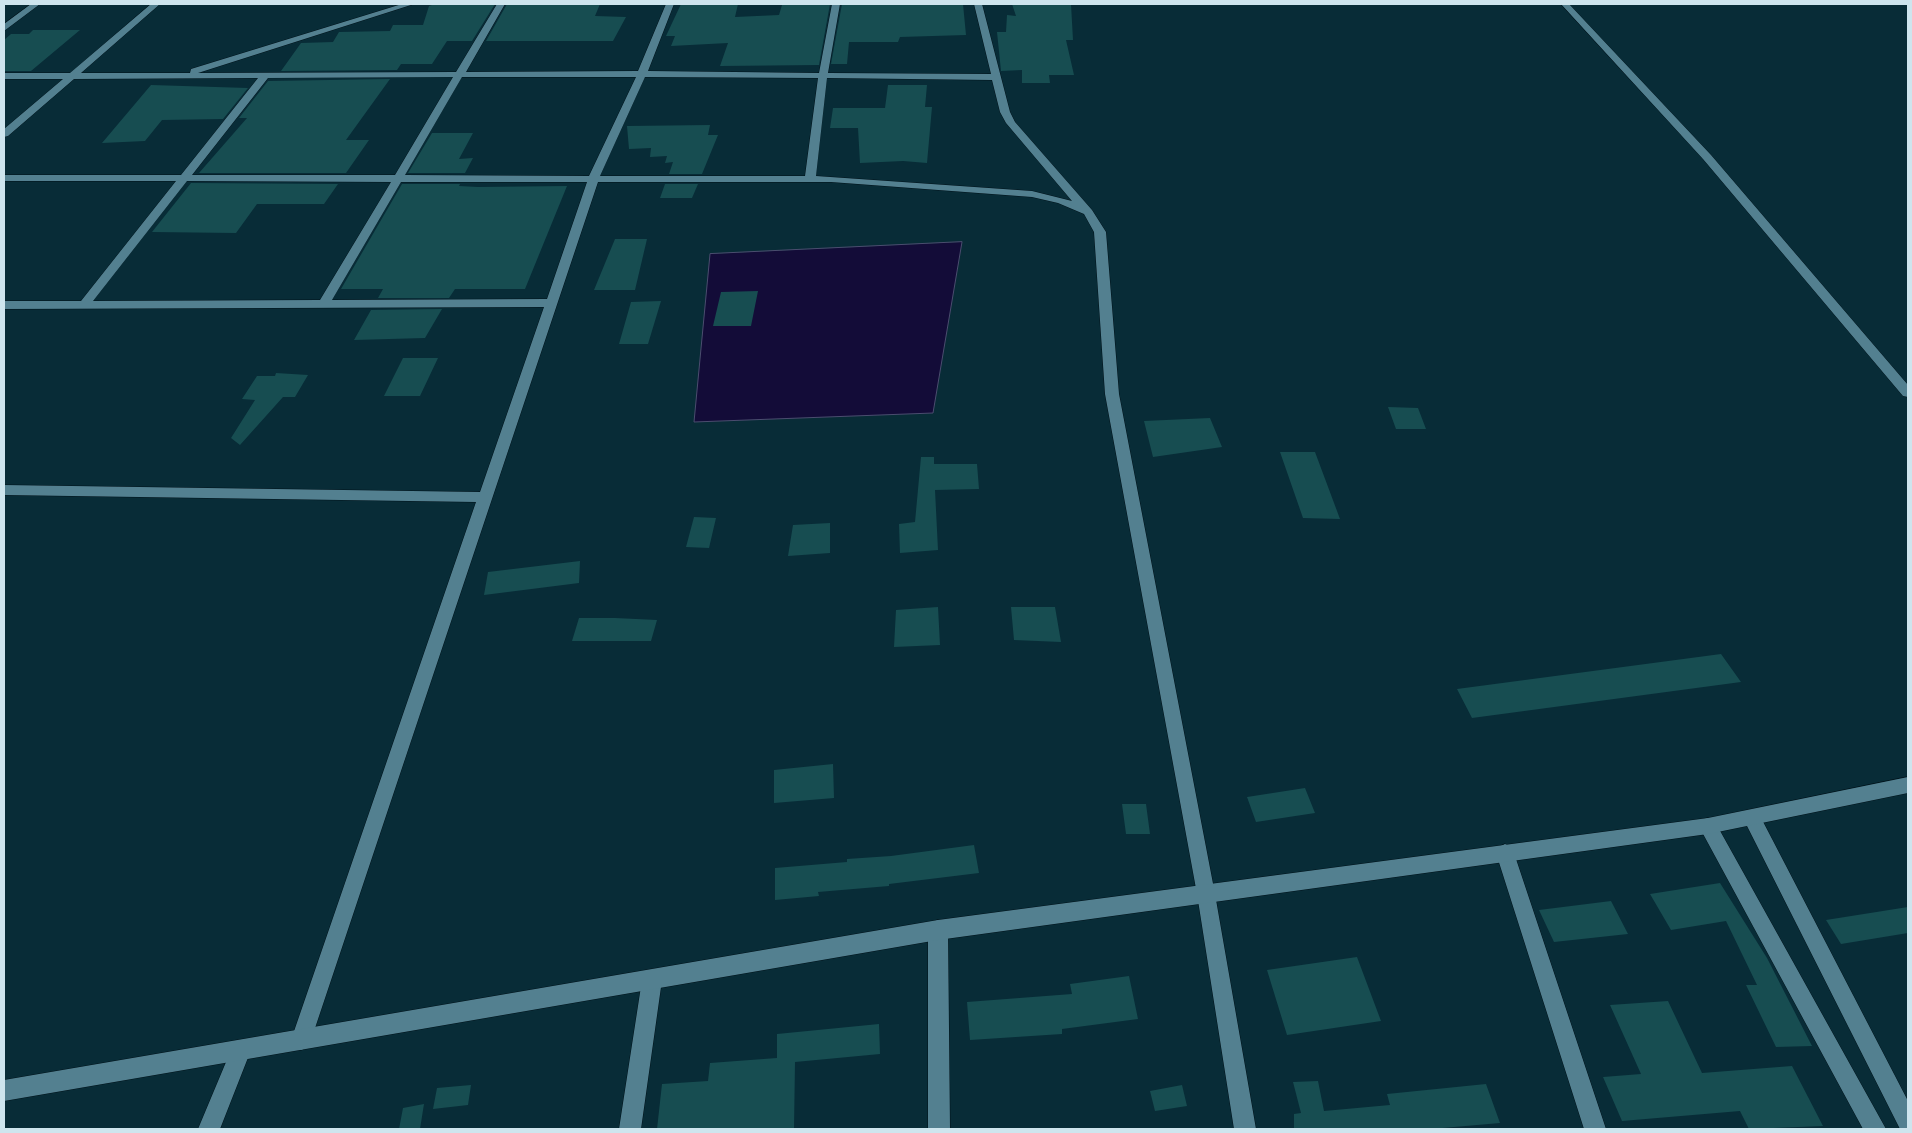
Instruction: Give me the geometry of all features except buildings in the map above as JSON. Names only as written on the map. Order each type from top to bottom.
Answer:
[{"type":"street","points":[[4,28],[36,4]]},
{"type":"street","points":[[4,134],[156,4]]},
{"type":"street","points":[[177,76],[410,4]]},
{"type":"street","points":[[324,304],[397,177],[501,4]]},
{"type":"street","points":[[301,1040],[594,177],[642,74],[670,4]]},
{"type":"street","points":[[810,179],[823,76],[836,4]]},
{"type":"street","points":[[978,4],[1005,112],[1011,123],[1088,212],[1100,232],[1112,394],[1206,894],[1245,1129]]},
{"type":"street","points":[[1565,4],[1707,157],[1908,393]]},
{"type":"street","points":[[4,76],[642,74],[996,77]]},
{"type":"street","points":[[84,305],[266,75]]},
{"type":"street","points":[[4,178],[594,177],[810,179],[1032,194],[1061,200],[1088,212]]},
{"type":"street","points":[[4,305],[552,303]]},
{"type":"street","points":[[4,490],[485,497]]},
{"type":"street","points":[[4,1091],[938,930],[1708,826],[1908,785]]},
{"type":"street","points":[[1752,818],[1908,1123]]},
{"type":"street","points":[[1708,826],[1875,1129]]},
{"type":"street","points":[[1505,852],[1595,1129]]},
{"type":"street","points":[[938,930],[938,1129]]},
{"type":"street","points":[[630,1129],[652,980]]},
{"type":"street","points":[[209,1129],[241,1050]]},
{"type":"shaded area","points":[[962,242],[933,413],[694,422],[710,254]]}]
